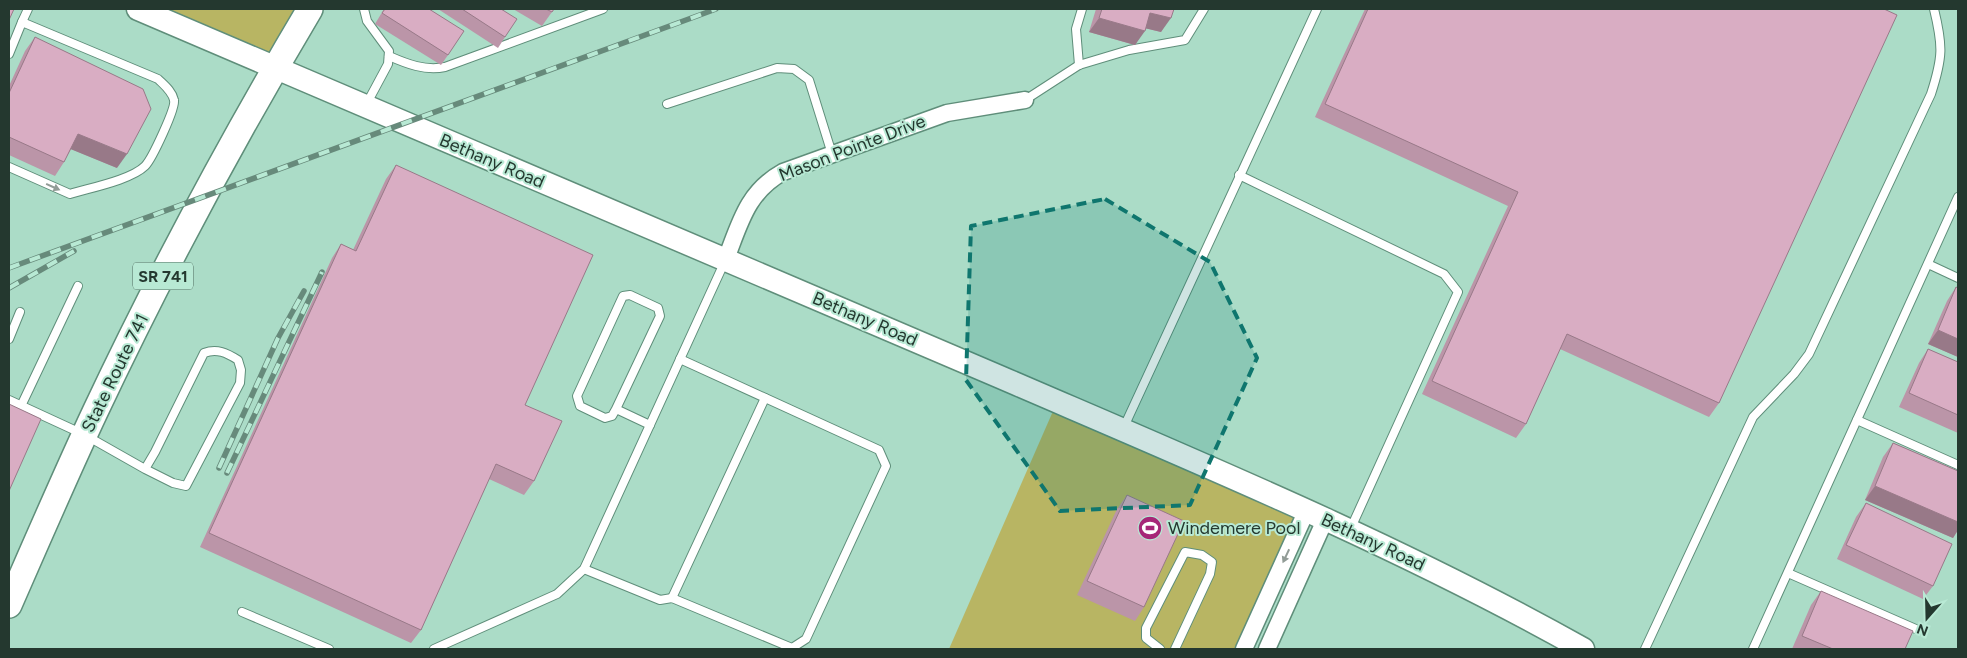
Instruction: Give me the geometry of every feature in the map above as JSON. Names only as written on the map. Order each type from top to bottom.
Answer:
[{"type":"main road","name":"Bethany Road","points":[[138,9],[1123,430],[1316,516],[1480,593],[1583,649]]},
{"type":"main road","name":"SR 741","points":[[275,68],[310,9]]},
{"type":"main road","name":"State Route 741","points":[[9,605],[85,435],[172,257],[275,68]]},
{"type":"street","name":"Mason Pointe Drive","points":[[726,259],[747,206],[767,181],[783,172],[947,113],[1025,100]]},
{"type":"street","points":[[1244,649],[1316,516]]},
{"type":"street","points":[[1267,649],[1316,516]]},
{"type":"lane","points":[[9,54],[28,9]]},
{"type":"lane","points":[[364,9],[367,21],[389,52],[388,64],[365,107]]},
{"type":"lane","points":[[389,56],[408,65],[432,70],[445,67],[603,9]]},
{"type":"lane","points":[[1079,65],[1076,29],[1082,9]]},
{"type":"lane","points":[[1025,100],[1079,65],[1128,50],[1185,40],[1204,9]]},
{"type":"lane","points":[[1123,430],[1317,9]]},
{"type":"lane","points":[[1645,649],[1753,417],[1794,374],[1809,354],[1931,94],[1939,69],[1942,41],[1934,9]]},
{"type":"lane","points":[[9,167],[70,194],[129,176],[145,166],[172,116],[175,101],[168,88],[158,79],[22,22]]},
{"type":"lane","points":[[667,104],[777,68],[794,69],[808,80],[832,154]]},
{"type":"lane","points":[[1239,175],[1444,274],[1458,292],[1350,532]]},
{"type":"lane","points":[[1753,649],[1958,197]]},
{"type":"lane","points":[[434,649],[557,594],[584,569],[726,259]]},
{"type":"lane","points":[[1928,264],[1958,278]]},
{"type":"lane","points":[[21,406],[78,286]]},
{"type":"lane","points":[[630,295],[658,308],[660,316],[616,408],[612,416],[605,418],[580,406],[577,396],[623,296],[630,295]]},
{"type":"lane","points":[[9,339],[20,312]]},
{"type":"lane","points":[[9,400],[85,435],[144,469],[173,483],[186,486],[240,383],[241,370],[238,360],[212,349],[204,352],[164,434],[144,469]]},
{"type":"lane","points":[[584,569],[660,600],[672,598],[792,648],[806,639],[886,466],[878,450],[680,359]]},
{"type":"lane","points":[[672,598],[765,398]]},
{"type":"lane","points":[[616,408],[650,425]]},
{"type":"lane","points":[[1857,420],[1958,465]]},
{"type":"lane","points":[[1160,649],[1146,638],[1146,628],[1185,552],[1202,555],[1212,562],[1210,574],[1175,649]]},
{"type":"lane","points":[[1788,573],[1918,630]]},
{"type":"lane","points":[[242,612],[329,649]]},
{"type":"highlighted area","points":[[1105,199],[1210,262],[1257,358],[1190,505],[1060,511],[966,380],[971,226]]},
{"type":"shaded area","points":[[138,9],[310,9],[275,68]]},
{"type":"shaded area","name":"Windemere Pool","points":[[1057,402],[1306,512],[1244,649],[949,649]]},
{"type":"building","points":[[9,9],[14,9],[9,20]]},
{"type":"building","points":[[385,9],[429,9],[464,31],[448,55],[382,13]]},
{"type":"building","points":[[462,9],[501,9],[517,19],[505,37]]},
{"type":"building","points":[[1102,9],[1174,9],[1171,18],[1150,13],[1145,31],[1099,18]]},
{"type":"building","points":[[1368,9],[1884,9],[1897,15],[1719,403],[1567,334],[1526,424],[1432,381],[1518,192],[1325,104]]},
{"type":"building","points":[[35,37],[143,89],[151,109],[127,154],[78,134],[64,162],[9,137],[9,93]]},
{"type":"building","points":[[396,165],[593,255],[525,405],[562,421],[534,481],[496,464],[421,630],[209,533],[341,244],[356,251]]},
{"type":"building","points":[[1956,287],[1958,288],[1958,339],[1938,330]]},
{"type":"building","points":[[1928,349],[1958,362],[1958,415],[1909,393]]},
{"type":"building","points":[[9,404],[41,419],[9,491]]},
{"type":"building","points":[[1893,443],[1958,471],[1958,522],[1875,486]]},
{"type":"building","points":[[1127,495],[1184,521],[1144,607],[1087,581]]},
{"type":"building","points":[[1866,503],[1952,544],[1933,586],[1846,545]]},
{"type":"building","points":[[1821,591],[1913,631],[1905,649],[1833,649],[1802,636]]},
{"type":"railway","points":[[9,268],[716,9]]},
{"type":"railway","points":[[9,288],[74,251]]},
{"type":"railway","points":[[227,473],[322,272]]},
{"type":"railway","points":[[219,468],[278,338],[304,291]]},
{"type":"place","name":"Windemere Pool","points":[[1150,528]]}]
